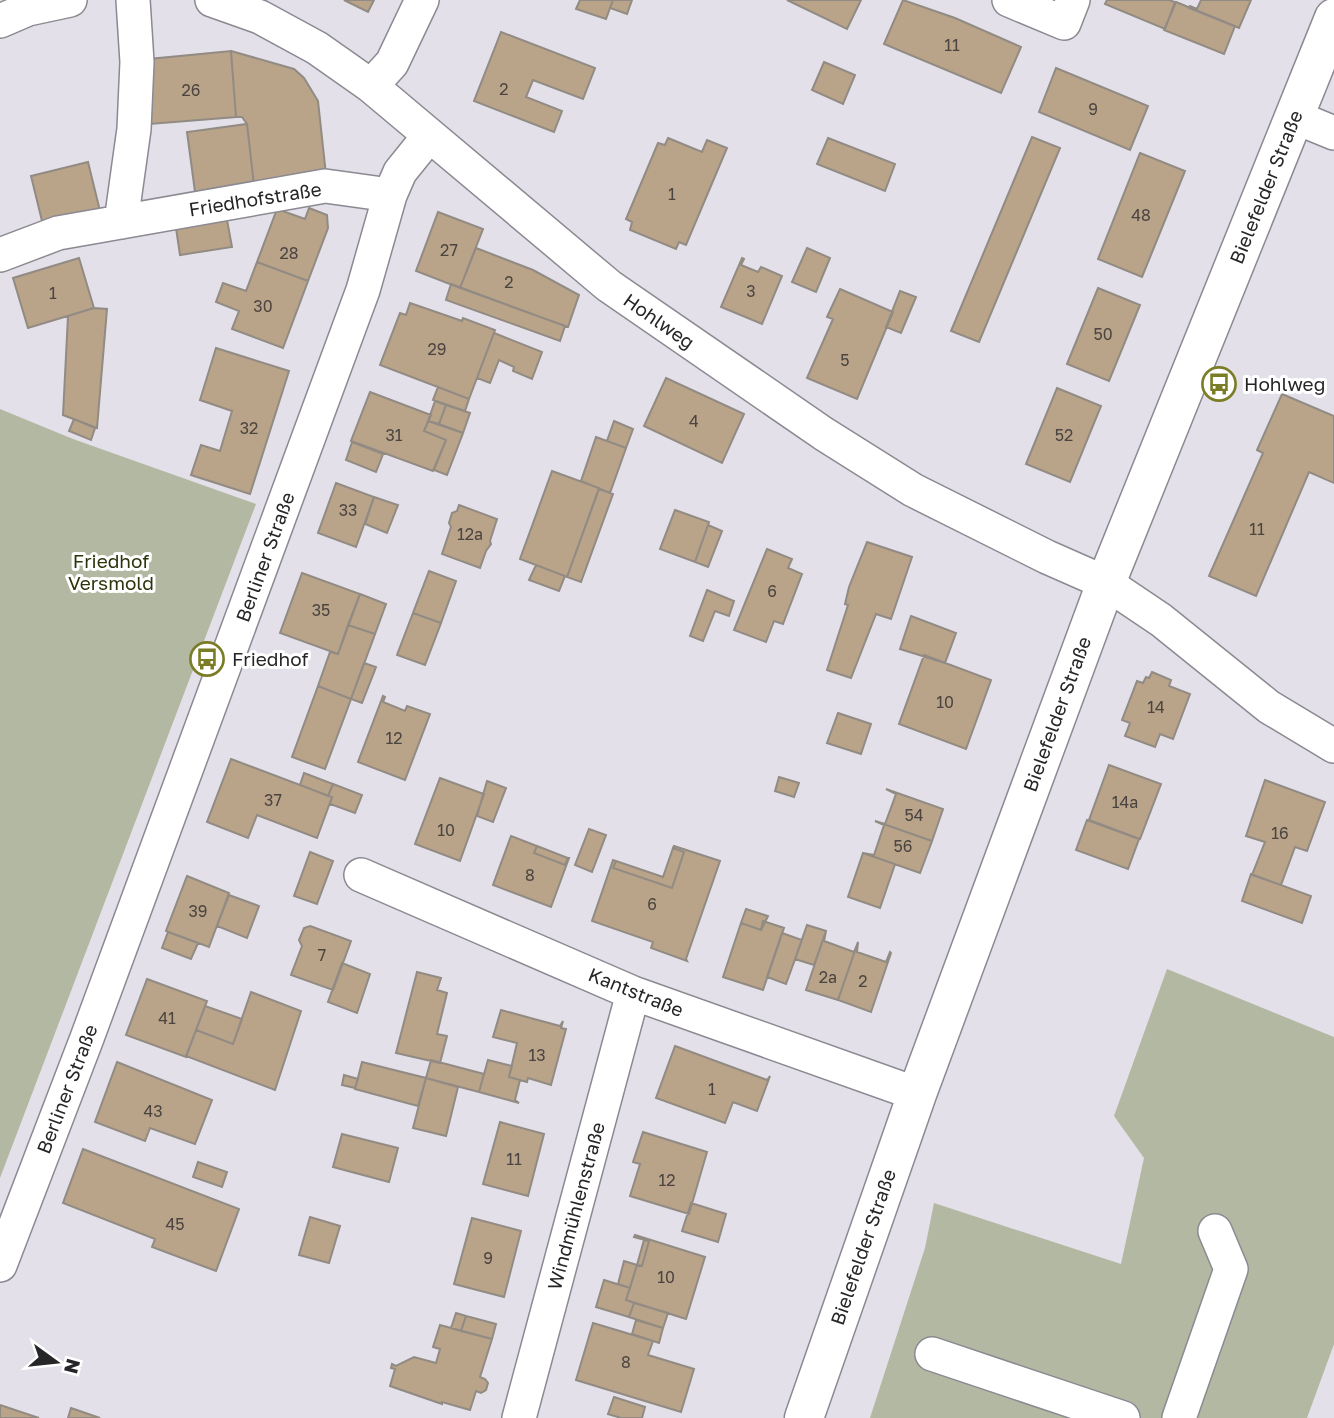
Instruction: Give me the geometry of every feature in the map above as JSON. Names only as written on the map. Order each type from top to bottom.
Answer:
[{"type":"main road","name":"Bielefelder Straße","points":[[804,1418],[917,1094],[1106,583],[1334,18]]},
{"type":"street","points":[[0,21],[28,9],[70,0]]},
{"type":"street","points":[[121,222],[134,128],[137,62],[133,0]]},
{"type":"street","points":[[212,0],[260,17],[317,48],[371,86],[429,136]]},
{"type":"street","points":[[371,86],[392,63],[422,0]]},
{"type":"street","points":[[1009,0],[1069,12]]},
{"type":"street","points":[[1295,117],[1334,133]]},
{"type":"street","name":"Berliner Straße","points":[[0,1265],[105,989],[353,316],[390,195],[400,173],[429,136]]},
{"type":"street","name":"Hohlweg","points":[[429,136],[609,286],[824,434],[913,490],[1106,583],[1161,620],[1269,707],[1334,746]]},
{"type":"street","name":"Friedhofstraße","points":[[0,255],[58,233],[325,186],[390,195]]},
{"type":"street","name":"Kantstraße","points":[[361,874],[633,993],[917,1094]]},
{"type":"street","name":"Windmühlenstraße","points":[[519,1418],[633,993]]},
{"type":"street","points":[[1180,1418],[1231,1269],[1215,1231]]},
{"type":"street","points":[[932,1354],[1124,1418]]},
{"type":"green space","name":"Friedhof Versmold","points":[[0,409],[73,439],[256,504],[0,1178]]},
{"type":"green space","points":[[1167,969],[1334,1037],[1334,1344],[1307,1418],[870,1418],[925,1248],[934,1203],[1121,1264],[1144,1158],[1114,1116]]},
{"type":"building","points":[[344,0],[374,0],[368,12]]},
{"type":"building","points":[[580,0],[613,0],[606,19],[576,9]]},
{"type":"building","points":[[613,0],[632,0],[627,14],[610,8]]},
{"type":"building","points":[[787,0],[861,0],[847,29]]},
{"type":"building","points":[[903,0],[955,18],[1021,47],[1001,93],[884,44]]},
{"type":"building","points":[[1107,0],[1175,2],[1165,29],[1105,4]]},
{"type":"building","points":[[1201,0],[1251,0],[1239,28],[1189,8],[1190,6],[1197,9]]},
{"type":"building","points":[[1176,2],[1235,26],[1224,54],[1164,30]]},
{"type":"building","points":[[501,32],[595,68],[583,99],[533,80],[526,97],[562,111],[554,132],[474,101]]},
{"type":"building","points":[[231,51],[236,117],[150,124],[149,59]]},
{"type":"building","points":[[231,51],[294,69],[304,78],[318,101],[326,175],[254,185],[247,124],[242,117],[236,117]]},
{"type":"building","points":[[824,62],[855,75],[843,104],[812,90]]},
{"type":"building","points":[[1056,68],[1148,106],[1130,150],[1039,112]]},
{"type":"building","points":[[247,124],[254,185],[195,192],[187,132]]},
{"type":"building","points":[[1032,137],[1060,148],[979,342],[951,331]]},
{"type":"building","points":[[668,138],[702,152],[707,140],[727,148],[686,245],[679,242],[676,249],[630,230],[632,222],[626,219],[658,143],[665,145]]},
{"type":"building","points":[[828,138],[895,164],[885,191],[817,164]]},
{"type":"building","points":[[1140,153],[1185,171],[1142,277],[1098,259]]},
{"type":"building","points":[[88,162],[100,211],[43,225],[31,176]]},
{"type":"building","points":[[309,208],[327,215],[328,228],[308,281],[257,262],[277,209],[305,219]]},
{"type":"building","points":[[438,212],[483,229],[460,288],[416,271]]},
{"type":"building","points":[[227,220],[232,247],[180,255],[176,228]]},
{"type":"building","points":[[476,248],[533,270],[579,295],[568,327],[460,288]]},
{"type":"building","points":[[807,248],[830,258],[816,292],[792,282]]},
{"type":"building","points":[[79,258],[94,308],[28,328],[13,278]]},
{"type":"building","points":[[742,258],[744,259],[741,265],[758,272],[761,267],[782,276],[762,324],[721,307]]},
{"type":"building","points":[[257,262],[308,281],[283,348],[232,329],[239,311],[216,302],[223,283],[246,291]]},
{"type":"building","points":[[451,284],[565,326],[560,341],[446,300]]},
{"type":"building","points":[[1098,288],[1140,305],[1109,381],[1067,364]]},
{"type":"building","points":[[840,289],[893,312],[857,399],[807,378],[833,319],[827,317]]},
{"type":"building","points":[[900,291],[916,297],[901,333],[886,327]]},
{"type":"building","points":[[410,303],[495,330],[469,399],[380,365],[400,313],[406,315]]},
{"type":"building","points":[[94,308],[107,309],[97,428],[63,415],[68,316]]},
{"type":"building","points":[[494,333],[542,352],[532,379],[513,371],[514,367],[499,360],[490,383],[477,378]]},
{"type":"building","points":[[216,348],[289,371],[250,494],[191,475],[201,445],[220,451],[232,411],[200,400]]},
{"type":"building","points":[[666,378],[744,414],[722,463],[644,426]]},
{"type":"building","points":[[438,387],[469,399],[465,411],[433,400]]},
{"type":"building","points":[[1057,388],[1101,406],[1070,482],[1026,464]]},
{"type":"building","points":[[370,392],[431,415],[424,431],[446,440],[433,471],[351,441]]},
{"type":"building","points":[[1282,394],[1334,416],[1334,483],[1309,472],[1256,596],[1209,576],[1263,453],[1257,450]]},
{"type":"building","points":[[435,401],[446,405],[439,424],[428,421]]},
{"type":"building","points":[[446,405],[470,413],[463,433],[439,424]]},
{"type":"building","points":[[74,419],[95,428],[91,440],[69,431]]},
{"type":"building","points":[[428,421],[463,433],[447,475],[434,470],[446,440],[424,431]]},
{"type":"building","points":[[614,421],[633,429],[626,448],[607,441]]},
{"type":"building","points":[[596,437],[626,448],[610,493],[581,481]]},
{"type":"building","points":[[352,442],[383,454],[376,472],[346,460]]},
{"type":"building","points":[[552,471],[599,488],[567,577],[520,559]]},
{"type":"building","points":[[336,483],[374,497],[356,547],[318,533]]},
{"type":"building","points":[[599,489],[613,494],[581,582],[567,577]]},
{"type":"building","points":[[374,497],[398,505],[387,533],[365,524]]},
{"type":"building","points":[[459,505],[497,519],[491,544],[480,568],[442,554],[451,527],[449,523],[452,513],[457,511]]},
{"type":"building","points":[[675,510],[709,522],[695,562],[660,549]]},
{"type":"building","points":[[708,525],[722,531],[708,567],[695,562]]},
{"type":"building","points":[[867,542],[912,557],[891,619],[876,614],[851,678],[827,670],[848,605],[845,604],[849,587]]},
{"type":"building","points":[[767,549],[792,559],[788,568],[802,574],[783,624],[774,621],[766,642],[734,630]]},
{"type":"building","points":[[536,565],[565,576],[559,591],[529,580]]},
{"type":"building","points":[[429,571],[456,581],[441,623],[413,613]]},
{"type":"building","points":[[302,573],[360,594],[338,654],[280,633]]},
{"type":"building","points":[[707,590],[734,601],[729,616],[715,611],[703,641],[690,636]]},
{"type":"building","points":[[360,594],[386,604],[375,634],[348,625]]},
{"type":"building","points":[[413,613],[441,623],[425,665],[397,655]]},
{"type":"building","points":[[911,616],[956,633],[945,663],[900,649]]},
{"type":"building","points":[[348,625],[375,634],[351,699],[318,686],[330,652],[338,654]]},
{"type":"building","points":[[924,655],[991,680],[966,749],[899,724]]},
{"type":"building","points":[[364,663],[376,667],[362,703],[351,699]]},
{"type":"building","points":[[1152,672],[1171,680],[1169,686],[1190,694],[1173,739],[1160,734],[1155,747],[1125,736],[1130,723],[1122,720],[1137,681],[1143,683]]},
{"type":"building","points":[[318,686],[351,699],[325,769],[292,757]]},
{"type":"building","points":[[383,696],[383,702],[405,711],[407,706],[430,714],[405,780],[358,762]]},
{"type":"building","points":[[838,713],[871,724],[861,754],[827,743]]},
{"type":"building","points":[[231,759],[332,797],[317,838],[257,815],[248,838],[207,822]]},
{"type":"building","points":[[1109,765],[1161,784],[1140,839],[1089,820]]},
{"type":"building","points":[[304,773],[333,784],[328,796],[300,785]]},
{"type":"building","points":[[779,777],[799,783],[794,797],[775,791]]},
{"type":"building","points":[[440,778],[484,794],[460,861],[415,844]]},
{"type":"building","points":[[1265,780],[1325,802],[1307,851],[1295,847],[1281,885],[1252,875],[1265,842],[1246,836]]},
{"type":"building","points":[[487,781],[506,788],[493,822],[477,816]]},
{"type":"building","points":[[333,784],[362,795],[355,813],[330,804],[332,797],[328,796]]},
{"type":"building","points":[[886,789],[943,809],[932,841],[875,821],[885,824],[896,794]]},
{"type":"building","points":[[1087,820],[1139,839],[1128,869],[1076,850]]},
{"type":"building","points":[[875,821],[932,841],[920,873],[863,853],[874,855],[884,825]]},
{"type":"building","points":[[589,829],[606,835],[592,872],[575,865]]},
{"type":"building","points":[[511,836],[537,846],[534,853],[565,865],[569,858],[551,907],[493,885]]},
{"type":"building","points":[[537,846],[568,858],[565,865],[534,853]]},
{"type":"building","points":[[674,846],[720,861],[687,961],[651,948],[653,942],[592,921],[613,860],[616,861],[613,868],[672,888],[684,852],[673,848]]},
{"type":"building","points":[[673,848],[684,852],[672,888],[613,868],[616,861],[663,877]]},
{"type":"building","points":[[310,852],[333,861],[317,904],[294,896]]},
{"type":"building","points":[[863,853],[895,864],[880,908],[848,897]]},
{"type":"building","points":[[1251,874],[1311,896],[1302,923],[1242,901]]},
{"type":"building","points":[[187,876],[229,893],[209,947],[166,931]]},
{"type":"building","points":[[229,895],[259,906],[247,938],[217,926]]},
{"type":"building","points":[[746,909],[768,916],[761,930],[741,923]]},
{"type":"building","points":[[763,921],[784,928],[763,990],[723,977],[741,923],[761,930]]},
{"type":"building","points":[[807,925],[826,931],[814,965],[795,959]]},
{"type":"building","points":[[310,926],[351,941],[333,990],[291,975],[302,946],[299,940],[304,928]]},
{"type":"building","points":[[826,931],[824,941],[854,952],[858,942],[838,1000],[806,990]]},
{"type":"building","points":[[168,932],[198,943],[191,959],[162,948]]},
{"type":"building","points":[[782,933],[802,940],[786,984],[767,977]]},
{"type":"building","points":[[858,942],[857,952],[886,962],[891,953],[871,1012],[838,1000]]},
{"type":"building","points":[[342,963],[370,974],[357,1013],[328,1002]]},
{"type":"building","points":[[417,972],[441,978],[437,990],[447,993],[437,1034],[447,1036],[440,1063],[396,1053]]},
{"type":"building","points":[[147,979],[207,1001],[186,1057],[126,1035]]},
{"type":"building","points":[[251,992],[301,1011],[275,1090],[186,1056],[196,1030],[233,1044]]},
{"type":"building","points":[[205,1006],[242,1019],[233,1044],[196,1030]]},
{"type":"building","points":[[501,1010],[560,1026],[563,1021],[561,1028],[566,1029],[551,1085],[528,1078],[527,1082],[509,1077],[517,1043],[493,1037]]},
{"type":"building","points":[[675,1046],[767,1080],[770,1076],[757,1111],[733,1102],[725,1123],[656,1098]]},
{"type":"building","points":[[431,1060],[484,1074],[479,1092],[426,1078]]},
{"type":"building","points":[[488,1060],[512,1066],[509,1077],[520,1080],[515,1100],[519,1103],[479,1092]]},
{"type":"building","points":[[117,1062],[212,1100],[195,1144],[150,1128],[145,1141],[95,1122]]},
{"type":"building","points":[[362,1062],[426,1078],[418,1106],[355,1089]]},
{"type":"building","points":[[344,1075],[358,1079],[355,1088],[342,1085]]},
{"type":"building","points":[[426,1078],[458,1087],[446,1136],[413,1128]]},
{"type":"building","points":[[500,1122],[544,1134],[528,1196],[483,1184]]},
{"type":"building","points":[[643,1132],[707,1152],[689,1214],[630,1196],[640,1164],[633,1162]]},
{"type":"building","points":[[342,1134],[398,1148],[389,1182],[333,1167]]},
{"type":"building","points":[[83,1149],[239,1209],[216,1271],[152,1247],[155,1239],[63,1203]]},
{"type":"building","points":[[198,1162],[227,1172],[222,1187],[193,1177]]},
{"type":"building","points":[[691,1203],[726,1214],[718,1242],[682,1231]]},
{"type":"building","points":[[310,1217],[340,1226],[329,1263],[299,1255]]},
{"type":"building","points":[[472,1218],[521,1231],[504,1297],[454,1284]]},
{"type":"building","points":[[635,1235],[705,1257],[686,1319],[626,1300],[637,1265],[642,1266],[649,1241],[634,1237]]},
{"type":"building","points":[[644,1240],[649,1241],[642,1266],[637,1265]]},
{"type":"building","points":[[624,1261],[637,1265],[630,1288],[618,1284]]},
{"type":"building","points":[[604,1280],[630,1288],[626,1300],[634,1303],[629,1317],[596,1307]]},
{"type":"building","points":[[634,1303],[668,1313],[663,1328],[629,1317]]},
{"type":"building","points":[[456,1313],[466,1316],[461,1331],[451,1328]]},
{"type":"building","points":[[466,1316],[496,1324],[492,1339],[461,1331]]},
{"type":"building","points":[[636,1320],[663,1328],[659,1343],[632,1334]]},
{"type":"building","points":[[593,1323],[653,1341],[648,1355],[694,1369],[681,1412],[576,1380]]},
{"type":"building","points":[[440,1325],[492,1339],[480,1377],[488,1383],[486,1390],[481,1393],[476,1391],[470,1410],[442,1404],[390,1386],[395,1369],[391,1368],[392,1364],[396,1366],[414,1357],[436,1363],[440,1349],[433,1347]]},
{"type":"building","points":[[614,1397],[645,1407],[642,1418],[621,1418],[608,1414]]},
{"type":"building","points":[[0,1405],[39,1418],[0,1418]]},
{"type":"building","points":[[71,1408],[100,1418],[68,1418]]},
{"type":"place","name":"Hohlweg","points":[[1219,384]]},
{"type":"place","name":"Friedhof","points":[[207,659]]}]
